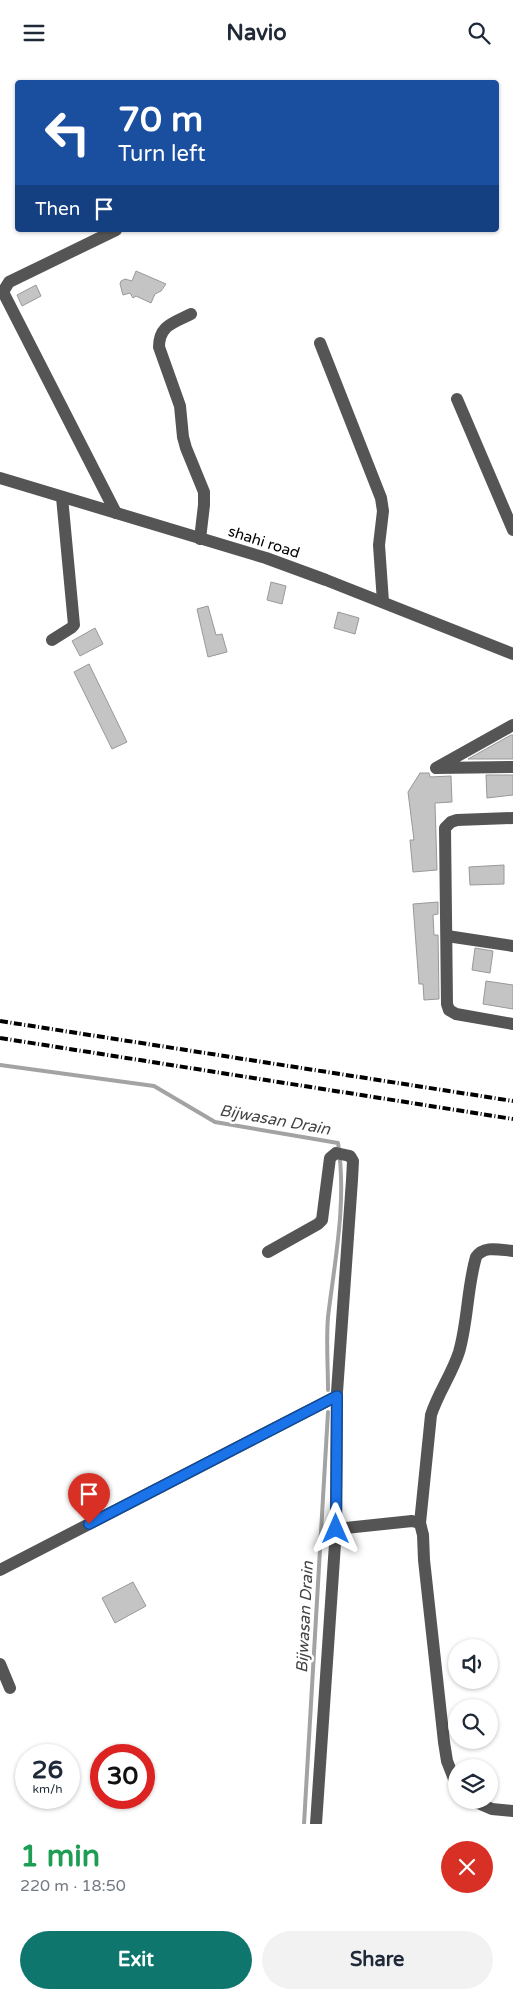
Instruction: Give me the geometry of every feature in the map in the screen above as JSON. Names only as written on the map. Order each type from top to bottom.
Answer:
[{"type":"street","points":[[112,232],[9,282],[3,292],[116,513]]},
{"type":"street","points":[[191,314],[163,330],[159,337],[159,347],[180,406],[186,448],[204,493],[200,539]]},
{"type":"street","points":[[320,343],[381,497],[383,511],[379,545],[382,602]]},
{"type":"street","points":[[457,399],[513,530]]},
{"type":"street","name":"shahi road","points":[[0,478],[266,558],[513,654]]},
{"type":"street","points":[[52,640],[71,629],[74,625],[62,497]]},
{"type":"street","points":[[513,725],[436,768],[513,767]]},
{"type":"street","points":[[513,818],[457,820],[447,824],[445,828],[447,1004],[449,1009],[456,1015],[513,1024]]},
{"type":"street","points":[[447,936],[513,946]]},
{"type":"street","points":[[268,1252],[322,1220],[329,1162],[332,1154],[339,1153],[350,1156],[353,1161],[337,1396],[336,1529],[316,1824]]},
{"type":"street","points":[[448,1764],[441,1719],[423,1535],[420,1523],[431,1415],[435,1402],[455,1364],[459,1352],[476,1257],[479,1252],[485,1249],[513,1251]]},
{"type":"street","points":[[0,1570],[337,1396]]},
{"type":"street","points":[[336,1529],[412,1521],[420,1523]]},
{"type":"street","points":[[0,1664],[10,1688]]},
{"type":"street","points":[[492,1809],[513,1811]]},
{"type":"building","points":[[136,271],[166,284],[161,291],[155,294],[151,303],[136,296],[133,298],[130,293],[123,295],[121,281],[125,279],[132,281]]},
{"type":"building","points":[[36,285],[41,296],[22,306],[17,295]]},
{"type":"building","points":[[271,582],[286,586],[282,604],[267,600]]},
{"type":"building","points":[[208,606],[216,635],[222,634],[227,652],[208,657],[197,609]]},
{"type":"building","points":[[338,612],[359,618],[355,634],[334,628]]},
{"type":"building","points":[[95,628],[103,644],[80,656],[72,641]]},
{"type":"building","points":[[89,664],[127,742],[112,749],[74,672]]},
{"type":"building","points":[[513,735],[513,759],[468,759]]},
{"type":"building","points":[[420,773],[429,773],[430,777],[451,776],[452,802],[435,803],[437,870],[413,872],[410,840],[414,840],[408,792]]},
{"type":"building","points":[[486,775],[513,775],[513,795],[487,798]]},
{"type":"building","points":[[504,865],[504,884],[470,885],[469,867]]},
{"type":"building","points":[[438,902],[438,914],[433,915],[434,935],[438,935],[439,999],[424,1000],[423,984],[419,984],[413,904]]},
{"type":"building","points":[[475,948],[493,951],[490,973],[472,970]]},
{"type":"building","points":[[486,981],[513,985],[513,1009],[483,1004]]},
{"type":"building","points":[[133,1582],[146,1606],[115,1623],[102,1598]]},
{"type":"waterway","name":"Bijwasan Drain","points":[[0,1065],[154,1086],[215,1122],[338,1143],[341,1208],[328,1317],[328,1390]]},
{"type":"waterway","name":"Bijwasan Drain","points":[[304,1824],[328,1412]]},
{"type":"railway","points":[[0,1021],[513,1101]]},
{"type":"railway","points":[[0,1038],[513,1119]]},
{"type":"route","points":[[89,1524],[337,1396],[336,1529]]}]
